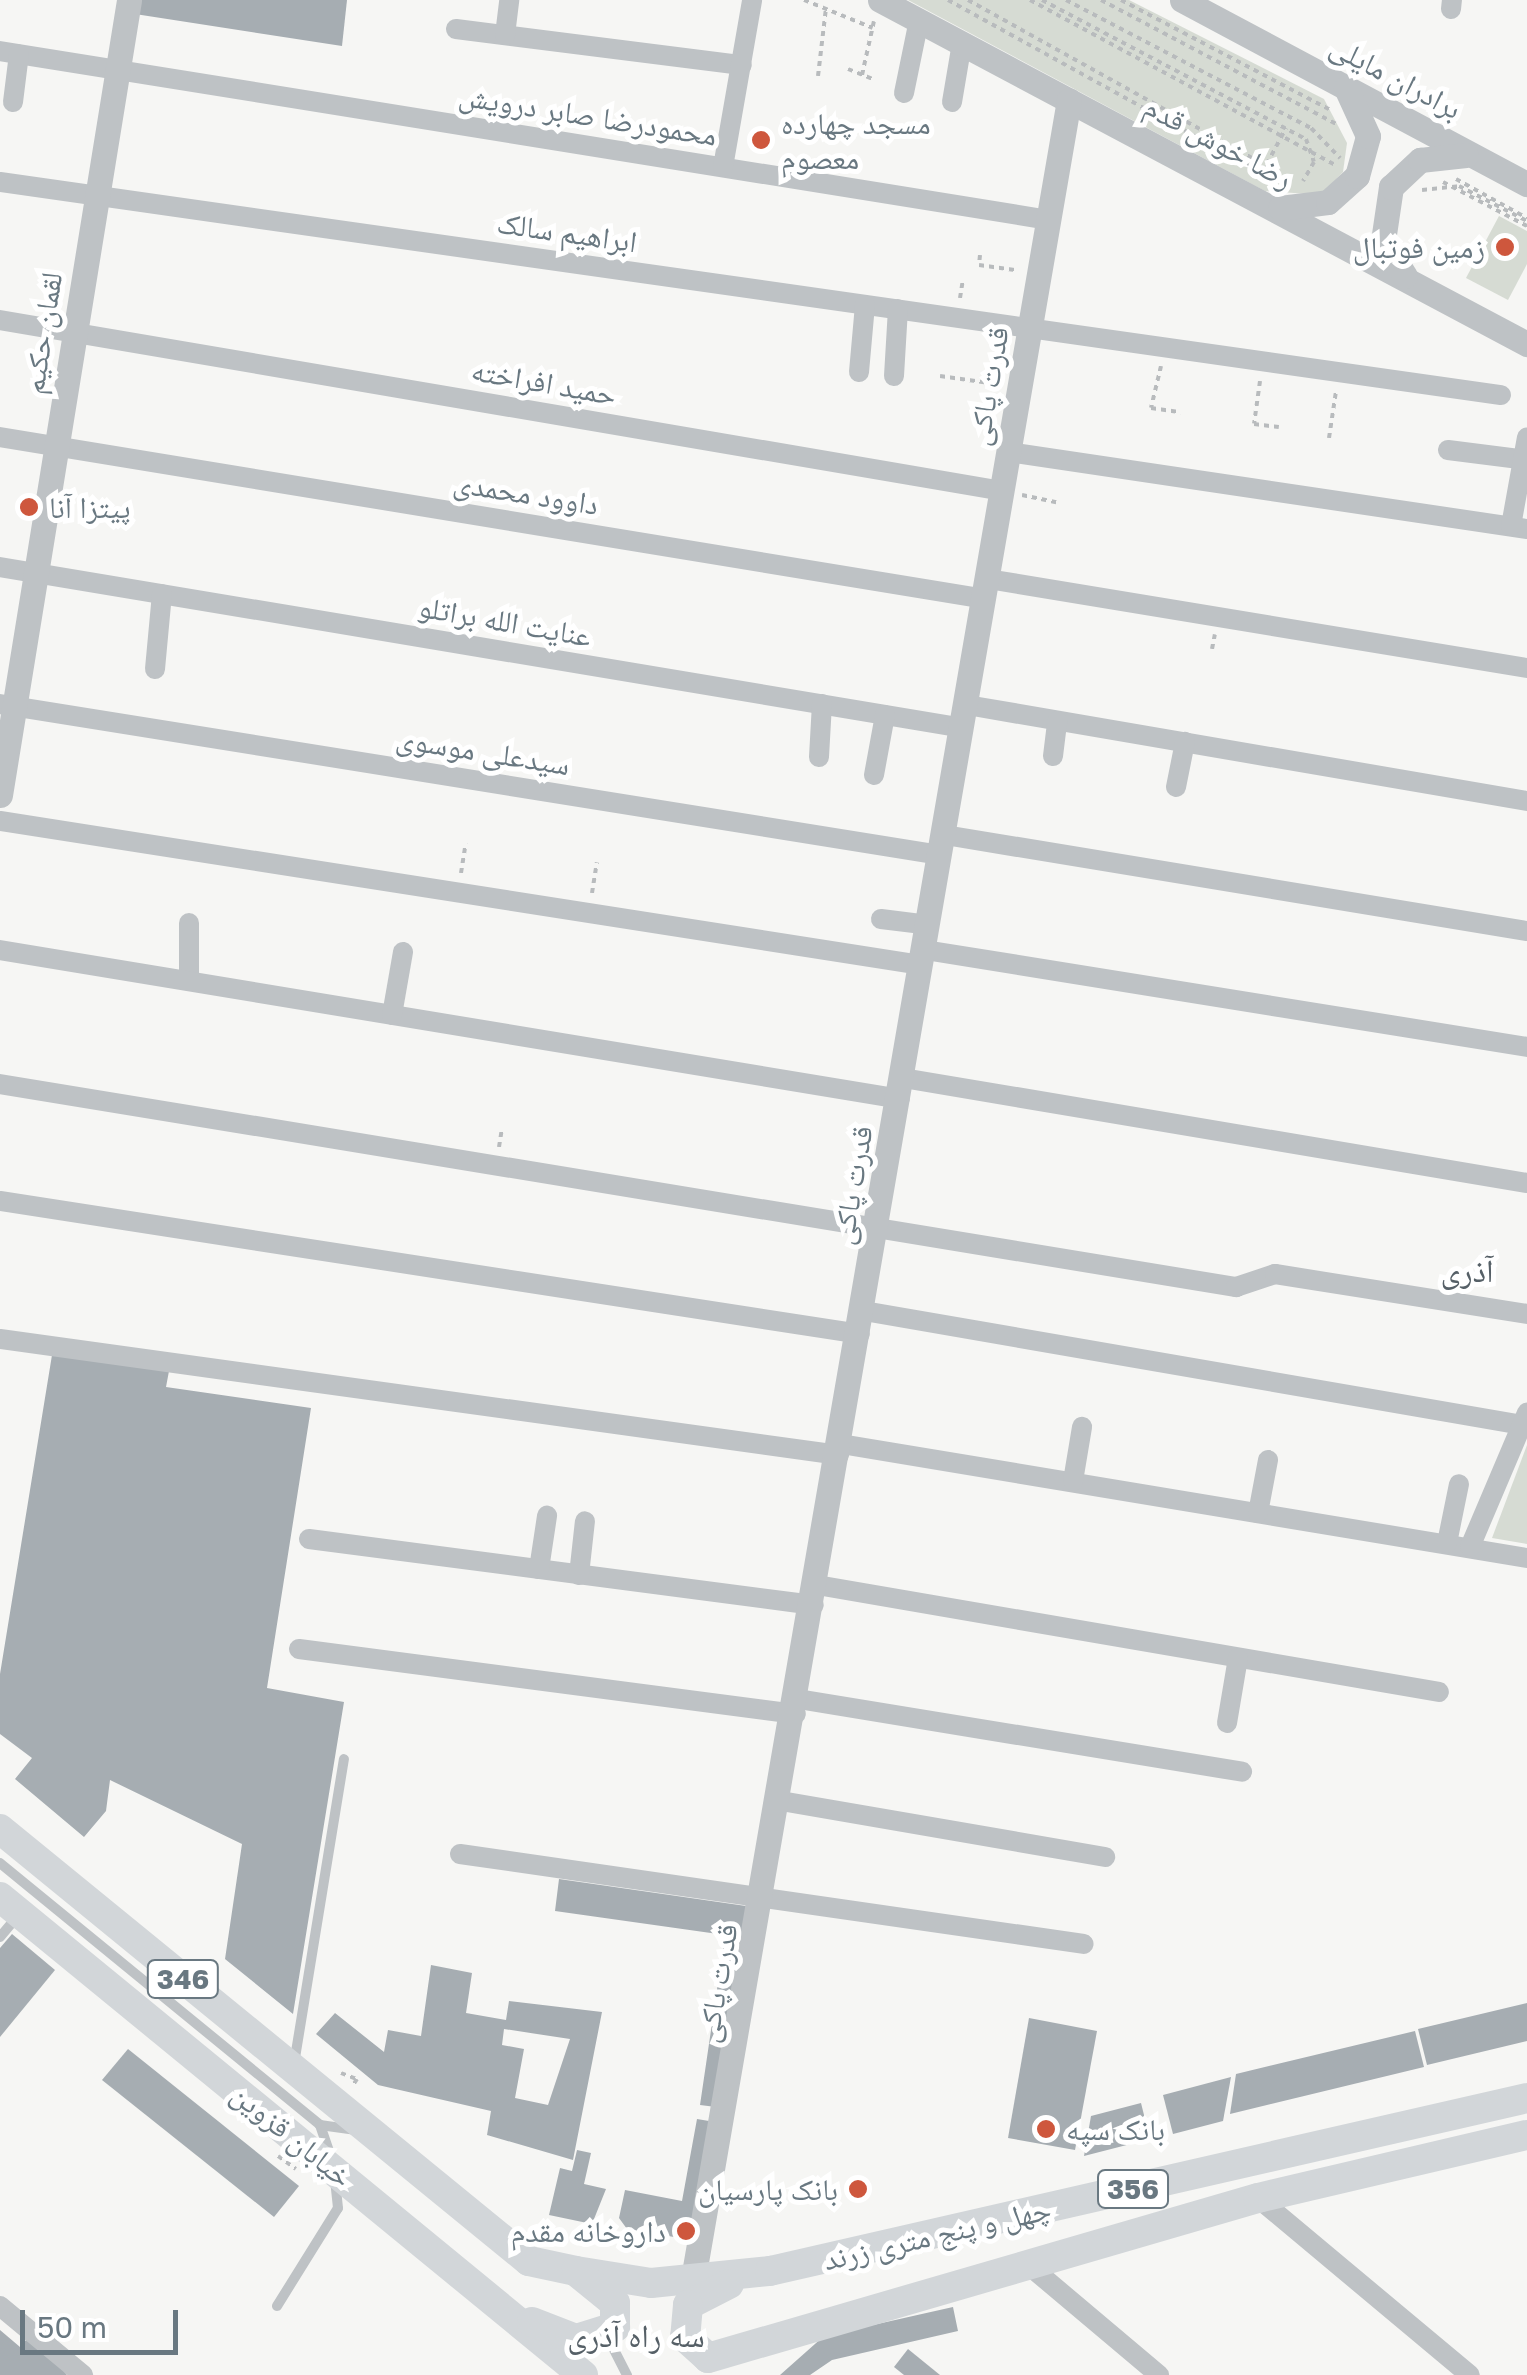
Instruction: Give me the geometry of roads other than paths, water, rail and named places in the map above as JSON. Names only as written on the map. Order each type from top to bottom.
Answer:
[{"type":"main road","name":"خیابان قزوین","points":[[0,1829],[365,2132],[529,2261],[576,2271]]},
{"type":"main road","name":"خیابان قزوین","points":[[6,1915],[334,2169],[583,2375]]},
{"type":"main road","name":"چهل و پنج متری زرند","points":[[1527,2098],[770,2271],[699,2294],[688,2304],[685,2337],[724,2359],[782,2330],[1024,2262],[1258,2198],[1527,2135]]},
{"type":"main road","points":[[334,2169],[365,2132]]},
{"type":"main road","name":"چهل و پنج متری زرند","points":[[576,2271],[693,2279],[770,2271]]},
{"type":"main road","points":[[496,2305],[576,2340],[607,2336],[615,2302],[576,2271]]},
{"type":"street","name":"لقمان حکیم","points":[[0,795],[7,706],[37,573],[129,0]]},
{"type":"street","points":[[505,35],[508,0]]},
{"type":"street","points":[[723,167],[752,0]]},
{"type":"street","name":"برادران مایلی","points":[[1182,0],[1527,184]]},
{"type":"street","name":"رضا خوش قدم","points":[[878,7],[919,20],[962,43],[1073,90],[1278,193],[1415,283],[1527,344]]},
{"type":"street","points":[[904,93],[919,20]]},
{"type":"street","points":[[456,29],[742,65]]},
{"type":"street","points":[[952,102],[962,43]]},
{"type":"street","name":"محمودرضا صابر درویش","points":[[10,52],[1049,220]]},
{"type":"street","points":[[10,52],[12,102]]},
{"type":"street","points":[[1278,193],[1328,202],[1358,176],[1366,122],[1344,86]]},
{"type":"street","name":"قدرت پاکی","points":[[693,2279],[765,1894],[1073,90]]},
{"type":"street","points":[[1415,283],[1383,241],[1391,187],[1432,156],[1490,164]]},
{"type":"street","name":"ابراهیم سالک","points":[[0,182],[1501,395]]},
{"type":"street","points":[[859,372],[865,305]]},
{"type":"street","points":[[894,376],[898,309]]},
{"type":"street","name":"حمید افراخته","points":[[0,320],[1003,491]]},
{"type":"street","points":[[1010,452],[1519,527],[1527,437]]},
{"type":"street","name":"داوود محمدی","points":[[0,438],[1527,668]]},
{"type":"street","points":[[1448,450],[1524,460]]},
{"type":"street","name":"عنایت الله براتلو","points":[[0,567],[884,715],[1057,720],[1527,801]]},
{"type":"street","points":[[155,669],[162,594]]},
{"type":"street","points":[[819,756],[822,704]]},
{"type":"street","name":"سیدعلی موسوی","points":[[7,706],[1527,931]]},
{"type":"street","points":[[874,774],[884,715]]},
{"type":"street","points":[[1053,756],[1057,720]]},
{"type":"street","points":[[1176,787],[1185,742]]},
{"type":"street","points":[[0,820],[589,913],[926,947],[1527,1047]]},
{"type":"street","points":[[881,919],[926,947]]},
{"type":"street","points":[[189,922],[189,981]]},
{"type":"street","points":[[0,950],[392,1014],[1527,1183]]},
{"type":"street","points":[[392,1014],[404,952]]},
{"type":"street","points":[[0,1084],[1236,1287],[1275,1274],[1527,1314]]},
{"type":"street","points":[[0,1201],[1522,1419],[1470,1547]]},
{"type":"street","points":[[0,1338],[1072,1482],[1527,1558]]},
{"type":"street","points":[[1072,1482],[1082,1427]]},
{"type":"street","points":[[1258,1512],[1268,1460]]},
{"type":"street","points":[[1447,1543],[1459,1484]]},
{"type":"street","points":[[539,1570],[547,1516]]},
{"type":"street","points":[[579,1575],[585,1522]]},
{"type":"street","points":[[309,1539],[579,1575],[816,1595],[1439,1692]]},
{"type":"street","points":[[300,1650],[797,1707],[1242,1772]]},
{"type":"street","points":[[1227,1724],[1238,1658]]},
{"type":"street","points":[[781,1801],[1105,1857]]},
{"type":"street","points":[[460,1854],[765,1894],[1084,1944]]},
{"type":"street","points":[[1258,2198],[1470,2375]]},
{"type":"street","points":[[1024,2262],[1158,2375]]},
{"type":"street","points":[[0,2306],[84,2375]]},
{"type":"lane","points":[[293,2070],[344,1759]]},
{"type":"lane","points":[[0,1863],[320,2125],[365,2132]]},
{"type":"lane","points":[[278,2306],[338,2208],[334,2169],[320,2125]]},
{"type":"lane","points":[[607,2336],[627,2375]]},
{"type":"place","name":"مسجد چهارده معصوم","points":[[761,140]]},
{"type":"place","name":"زمین فوتبال","points":[[1505,247]]},
{"type":"place","name":"پیتزا آنا","points":[[29,507]]},
{"type":"place","name":"بانک سپه","points":[[1046,2129]]},
{"type":"place","name":"بانک پارسیان","points":[[858,2189]]},
{"type":"place","name":"داروخانه مقدم","points":[[686,2231]]},
{"type":"district","name":"آذری","points":[[1467,1270]]},
{"type":"district","name":"سه راه آذری","points":[[636,2335]]}]
